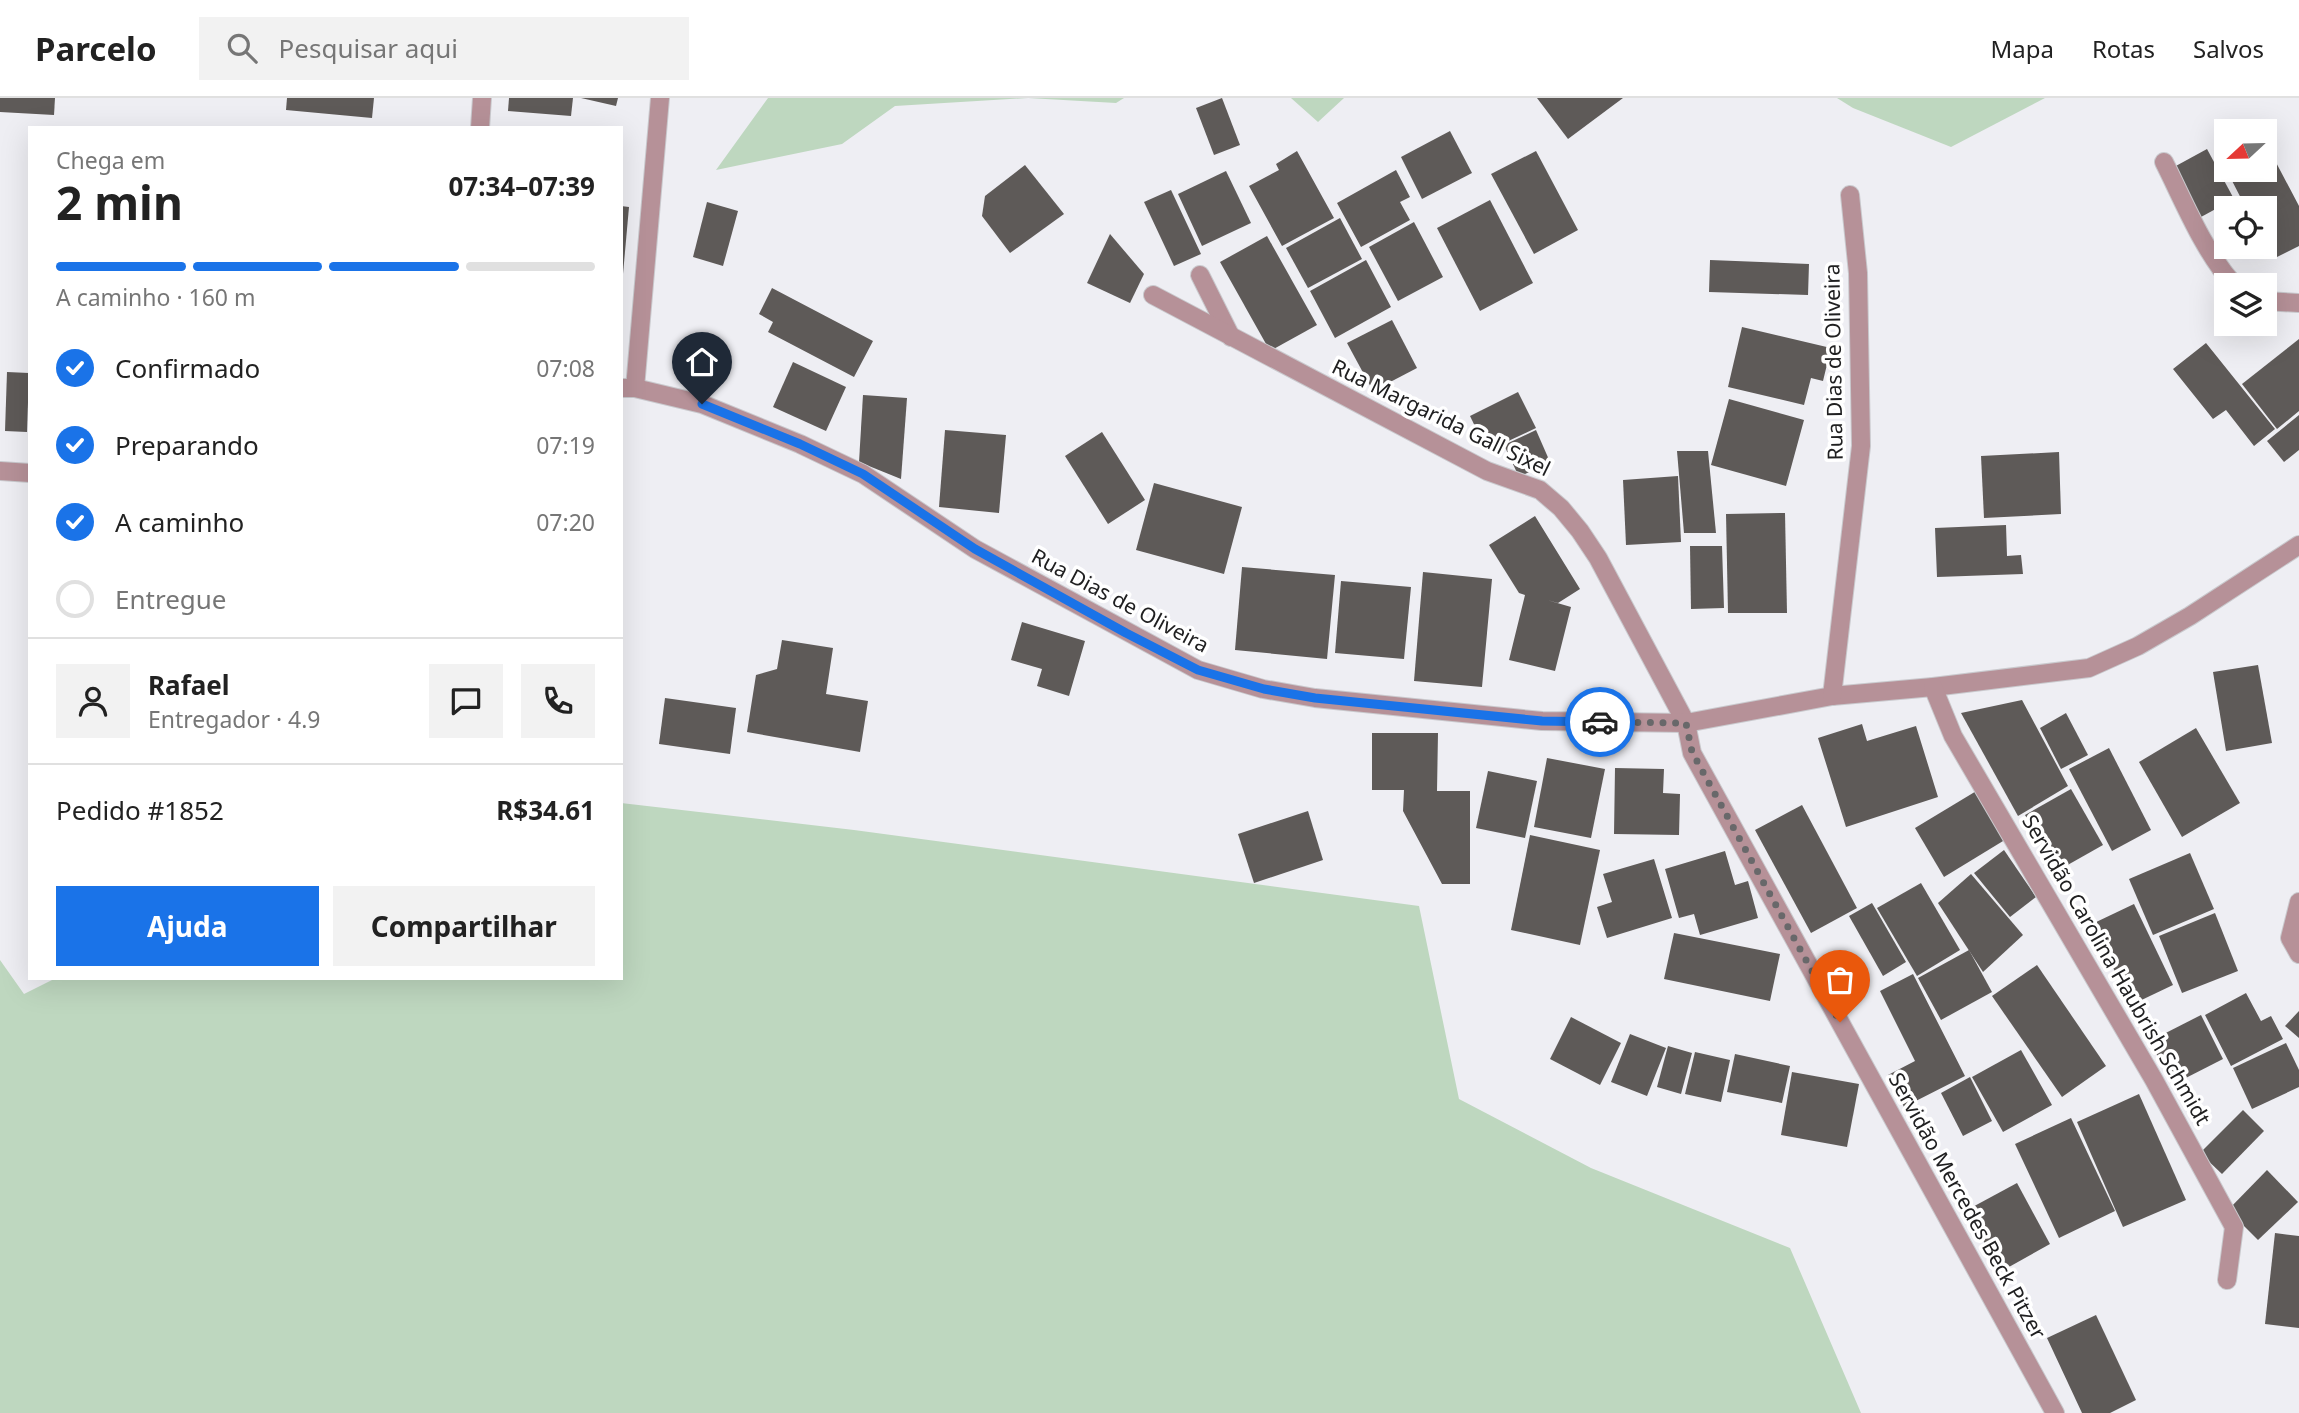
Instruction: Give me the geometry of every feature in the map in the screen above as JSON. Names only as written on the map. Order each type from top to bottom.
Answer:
[{"type":"street","points":[[480,126],[482,98]]},
{"type":"street","name":"Rua Dias de Oliveira","points":[[660,98],[628,388],[702,404],[800,444],[863,474],[975,549],[1126,633],[1198,670],[1264,689],[1327,700],[1542,721],[1686,723],[1832,696],[2089,668],[2138,646],[2180,622],[2299,545]]},
{"type":"street","points":[[2164,162],[2205,244],[2224,273]]},
{"type":"street","name":"Rua Dias de Oliveira","points":[[1832,696],[1861,446],[1858,272],[1850,195]]},
{"type":"street","points":[[1200,275],[1231,337]]},
{"type":"street","name":"Rua Margarida Gall Sixel","points":[[1153,295],[1488,471],[1540,490],[1561,508],[1598,558],[1686,723]]},
{"type":"street","points":[[2277,302],[2299,303]]},
{"type":"street","points":[[0,471],[28,473]]},
{"type":"street","name":"Servidão Carolina Haubrish Schmidt","points":[[1933,687],[1953,736],[2154,1080],[2234,1227],[2227,1280]]},
{"type":"street","name":"Servidão Mercedes Beck Pitzer","points":[[1686,723],[1692,752],[2055,1413]]},
{"type":"street","points":[[2299,902],[2290,939],[2299,954]]},
{"type":"green space","points":[[768,98],[1028,98],[895,106],[842,144],[716,170]]},
{"type":"green space","points":[[1028,98],[1124,98],[1116,103]]},
{"type":"green space","points":[[1291,98],[1344,98],[1318,122]]},
{"type":"green space","points":[[1837,98],[2045,98],[1951,147],[1853,108]]},
{"type":"green space","points":[[623,803],[854,830],[1419,906],[1459,1099],[1591,1168],[1790,1248],[1861,1413],[0,1413],[0,960],[24,994],[52,980],[623,980]]},
{"type":"building","points":[[0,98],[55,98],[54,115],[0,112]]},
{"type":"building","points":[[287,98],[374,98],[372,118],[286,110]]},
{"type":"building","points":[[509,98],[573,98],[571,116],[508,111]]},
{"type":"building","points":[[581,98],[618,98],[616,106]]},
{"type":"building","points":[[1222,98],[1240,145],[1214,155],[1196,108]]},
{"type":"building","points":[[1537,98],[1623,98],[1568,139]]},
{"type":"building","points":[[1450,131],[1472,173],[1422,199],[1401,157]]},
{"type":"building","points":[[2207,149],[2214,162],[2214,182],[2225,182],[2232,196],[2214,196],[2214,210],[2201,217],[2174,167]]},
{"type":"building","points":[[1297,151],[1334,218],[1282,246],[1249,186],[1279,170],[1276,164]]},
{"type":"building","points":[[1536,151],[1578,230],[1534,254],[1491,174]]},
{"type":"building","points":[[2277,164],[2299,206],[2299,246],[2277,257],[2277,196],[2240,196],[2233,182],[2277,182]]},
{"type":"building","points":[[1025,165],[1064,214],[1010,253],[982,216],[985,196]]},
{"type":"building","points":[[1396,170],[1410,197],[1400,202],[1410,220],[1361,247],[1337,203]]},
{"type":"building","points":[[1226,171],[1251,223],[1202,246],[1178,194]]},
{"type":"building","points":[[1171,190],[1201,254],[1174,266],[1144,202]]},
{"type":"building","points":[[1490,200],[1533,283],[1480,311],[1437,228]]},
{"type":"building","points":[[707,202],[738,211],[723,266],[693,257]]},
{"type":"building","points":[[623,206],[629,207],[623,274]]},
{"type":"building","points":[[1340,218],[1362,259],[1308,288],[1286,248]]},
{"type":"building","points":[[1414,222],[1443,277],[1398,301],[1369,247]]},
{"type":"building","points":[[1110,234],[1144,274],[1130,303],[1087,283]]},
{"type":"building","points":[[1267,236],[1317,325],[1270,351],[1220,262]]},
{"type":"building","points":[[1366,260],[1391,307],[1335,338],[1310,291]]},
{"type":"building","points":[[1710,260],[1809,264],[1808,295],[1709,292]]},
{"type":"building","points":[[772,288],[873,341],[854,377],[768,332],[773,322],[759,314]]},
{"type":"building","points":[[1392,320],[1417,368],[1373,391],[1347,343]]},
{"type":"building","points":[[1742,327],[1831,348],[1823,381],[1811,378],[1804,405],[1728,387]]},
{"type":"building","points":[[2299,339],[2299,411],[2277,429],[2242,384]]},
{"type":"building","points":[[2206,343],[2275,429],[2254,446],[2226,410],[2213,419],[2173,369]]},
{"type":"building","points":[[793,362],[846,387],[826,431],[773,407]]},
{"type":"building","points":[[7,372],[28,373],[27,432],[5,431]]},
{"type":"building","points":[[1518,392],[1536,428],[1487,451],[1470,416]]},
{"type":"building","points":[[863,395],[907,398],[901,479],[859,462]]},
{"type":"building","points":[[1729,399],[1804,420],[1786,486],[1711,465]]},
{"type":"building","points":[[2299,415],[2299,450],[2284,462],[2267,441]]},
{"type":"building","points":[[945,430],[1006,435],[999,513],[939,507]]},
{"type":"building","points":[[1536,430],[1550,462],[1519,477],[1504,445]]},
{"type":"building","points":[[1102,432],[1145,500],[1108,524],[1065,456]]},
{"type":"building","points":[[1677,451],[1708,451],[1716,533],[1684,533]]},
{"type":"building","points":[[2059,452],[2061,514],[1984,518],[1981,456]]},
{"type":"building","points":[[1678,476],[1681,542],[1626,545],[1623,480]]},
{"type":"building","points":[[1154,483],[1242,507],[1224,574],[1136,550]]},
{"type":"building","points":[[1785,513],[1787,613],[1728,613],[1726,514]]},
{"type":"building","points":[[1535,516],[1580,589],[1558,603],[1547,600],[1571,607],[1555,671],[1509,660],[1525,595],[1519,593],[1489,545]]},
{"type":"building","points":[[2006,525],[2007,556],[2021,555],[2023,574],[1937,577],[1935,528]]},
{"type":"building","points":[[1690,546],[1722,546],[1724,608],[1691,609]]},
{"type":"building","points":[[1242,567],[1335,575],[1327,659],[1235,650]]},
{"type":"building","points":[[1423,572],[1492,579],[1482,687],[1414,681]]},
{"type":"building","points":[[1341,581],[1411,587],[1404,659],[1335,653]]},
{"type":"building","points":[[1022,622],[1085,641],[1069,696],[1037,686],[1042,669],[1011,660]]},
{"type":"building","points":[[782,640],[833,648],[826,694],[868,701],[860,752],[747,732],[756,675],[777,669]]},
{"type":"building","points":[[2258,665],[2272,743],[2226,751],[2213,672]]},
{"type":"building","points":[[665,698],[736,708],[730,754],[659,744]]},
{"type":"building","points":[[2022,700],[2068,786],[2018,816],[1961,713]]},
{"type":"building","points":[[2066,713],[2088,755],[2061,769],[2040,728]]},
{"type":"building","points":[[1862,724],[1867,741],[1916,726],[1938,797],[1846,827],[1818,738]]},
{"type":"building","points":[[2196,728],[2240,803],[2182,837],[2139,762]]},
{"type":"building","points":[[1372,733],[1438,733],[1437,791],[1470,791],[1470,884],[1442,884],[1403,811],[1404,790],[1372,790]]},
{"type":"building","points":[[2109,748],[2151,830],[2112,851],[2069,769]]},
{"type":"building","points":[[1547,758],[1605,769],[1591,838],[1534,827]]},
{"type":"building","points":[[1615,768],[1664,769],[1663,793],[1680,794],[1679,835],[1614,834]]},
{"type":"building","points":[[1488,771],[1537,781],[1525,838],[1476,828]]},
{"type":"building","points":[[2071,789],[2103,845],[2057,871],[2025,815]]},
{"type":"building","points":[[1978,790],[2008,838],[1944,877],[1915,828]]},
{"type":"building","points":[[1802,805],[1857,908],[1811,933],[1755,830]]},
{"type":"building","points":[[1308,811],[1323,860],[1254,883],[1238,834]]},
{"type":"building","points":[[1530,835],[1600,850],[1580,945],[1511,930]]},
{"type":"building","points":[[2004,850],[2036,897],[2010,917],[1974,873]]},
{"type":"building","points":[[1725,851],[1735,885],[1748,881],[1758,918],[1700,935],[1694,914],[1679,918],[1665,869]]},
{"type":"building","points":[[2190,853],[2214,909],[2153,935],[2129,879]]},
{"type":"building","points":[[1654,859],[1672,918],[1607,938],[1597,907],[1612,902],[1603,874]]},
{"type":"building","points":[[1971,874],[2023,935],[1983,972],[1938,903]]},
{"type":"building","points":[[1921,883],[1960,950],[1917,976],[1877,908]]},
{"type":"building","points":[[1872,903],[1906,962],[1883,976],[1849,916]]},
{"type":"building","points":[[2134,904],[2173,985],[2131,1005],[2092,924]]},
{"type":"building","points":[[2215,913],[2238,971],[2182,993],[2159,936]]},
{"type":"building","points":[[1674,933],[1780,954],[1770,1001],[1664,979]]},
{"type":"building","points":[[1969,950],[1992,992],[1941,1020],[1918,978]]},
{"type":"building","points":[[2037,965],[2106,1066],[2062,1097],[1992,996]]},
{"type":"building","points":[[1913,974],[1965,1076],[1904,1107],[1888,1075],[1915,1061],[1880,991]]},
{"type":"building","points":[[2246,993],[2261,1021],[2271,1016],[2283,1039],[2231,1066],[2205,1015]]},
{"type":"building","points":[[2299,1011],[2299,1038],[2285,1026]]},
{"type":"building","points":[[2201,1015],[2223,1059],[2172,1085],[2150,1041]]},
{"type":"building","points":[[1571,1017],[1621,1043],[1600,1085],[1550,1059]]},
{"type":"building","points":[[1630,1034],[1666,1048],[1647,1096],[1611,1082]]},
{"type":"building","points":[[2286,1043],[2299,1070],[2299,1087],[2252,1109],[2233,1068]]},
{"type":"building","points":[[1668,1046],[1692,1053],[1681,1094],[1657,1087]]},
{"type":"building","points":[[2021,1050],[2052,1105],[2003,1132],[1972,1077]]},
{"type":"building","points":[[1695,1052],[1730,1060],[1721,1102],[1685,1094]]},
{"type":"building","points":[[1735,1054],[1790,1066],[1782,1103],[1727,1092]]},
{"type":"building","points":[[1792,1072],[1859,1084],[1847,1147],[1781,1135]]},
{"type":"building","points":[[1970,1077],[1992,1121],[1963,1136],[1941,1093]]},
{"type":"building","points":[[2139,1094],[2186,1200],[2123,1227],[2077,1122]]},
{"type":"building","points":[[2243,1110],[2264,1131],[2222,1174],[2200,1153]]},
{"type":"building","points":[[2071,1118],[2115,1211],[2059,1238],[2015,1144]]},
{"type":"building","points":[[2267,1170],[2298,1202],[2258,1240],[2228,1210]]},
{"type":"building","points":[[2017,1183],[2050,1244],[2000,1272],[1967,1210]]},
{"type":"building","points":[[2275,1233],[2299,1236],[2299,1328],[2265,1324]]},
{"type":"building","points":[[2096,1315],[2136,1400],[2110,1413],[2082,1413],[2047,1338]]},
{"type":"way so far","points":[[1600,722],[1686,723],[1692,752],[1840,1022]]},
{"type":"route","points":[[702,404],[800,444],[863,474],[975,549],[1198,670],[1264,689],[1315,698],[1542,721],[1600,722]]}]
